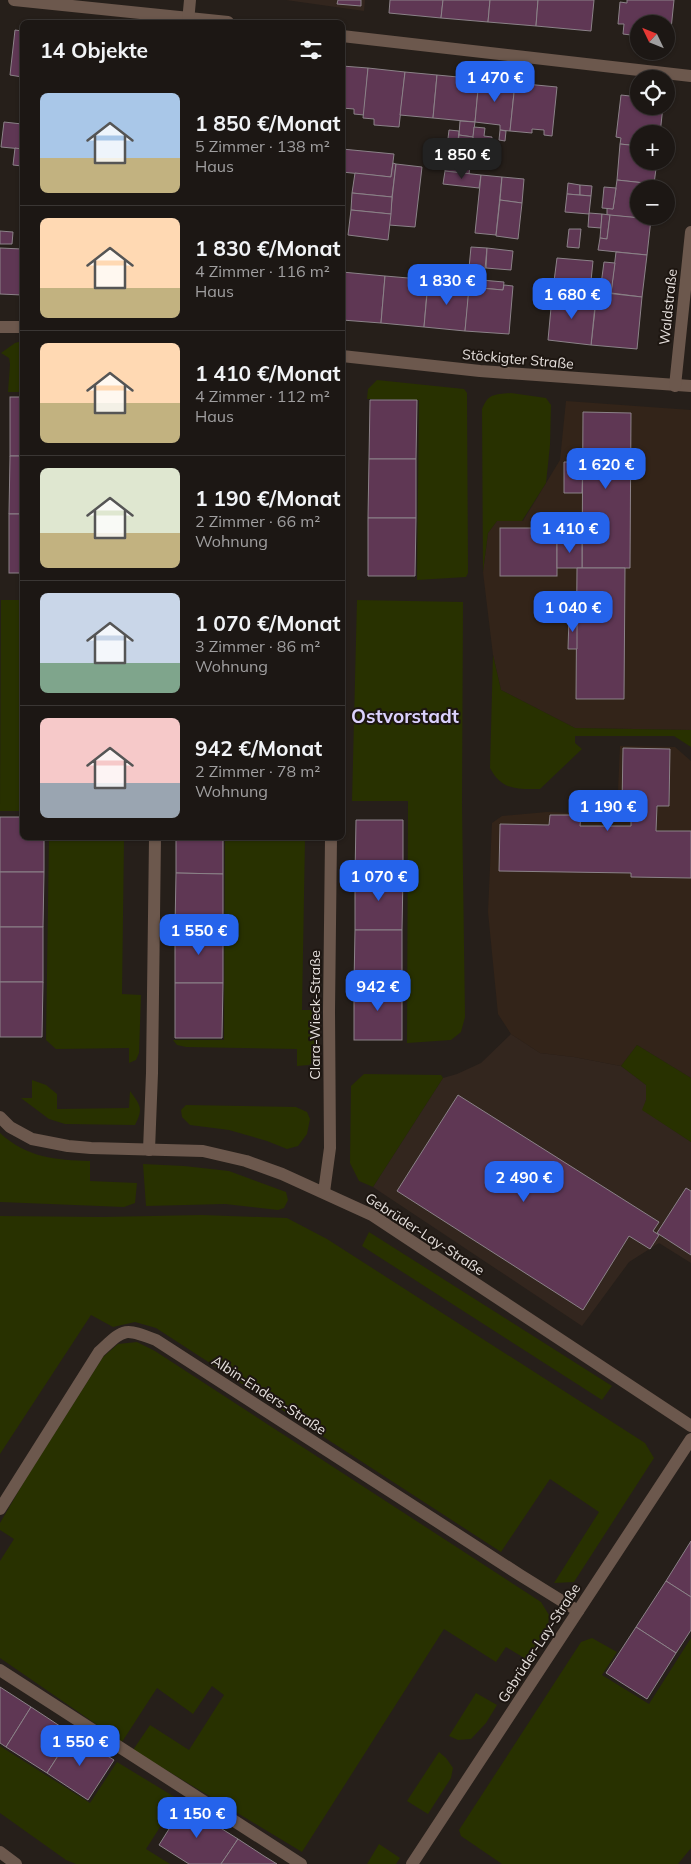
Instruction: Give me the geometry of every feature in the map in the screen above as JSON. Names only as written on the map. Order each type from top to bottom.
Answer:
[{"type":"street","points":[[14,0],[188,20],[190,0]]},
{"type":"street","points":[[345,36],[691,76]]},
{"type":"street","name":"Waldstraße","points":[[676,386],[691,232]]},
{"type":"street","points":[[0,327],[20,327]]},
{"type":"street","name":"Stöckigter Straße","points":[[345,356],[480,371],[691,386]]},
{"type":"street","points":[[149,1150],[152,1074],[155,840]]},
{"type":"street","name":"Clara-Wieck-Straße","points":[[324,1192],[330,1148],[331,840]]},
{"type":"street","name":"Gebrüder-Lay-Straße","points":[[0,1117],[10,1127],[32,1139],[91,1148],[202,1150],[238,1159],[282,1174],[324,1192],[372,1215],[691,1426]]},
{"type":"street","name":"Albin-Enders-Straße","points":[[0,1509],[98,1352],[120,1333],[136,1332],[156,1340],[520,1576],[578,1611]]},
{"type":"street","name":"Gebrüder-Lay-Straße","points":[[412,1864],[691,1439]]},
{"type":"street","points":[[0,1670],[301,1864]]},
{"type":"street","points":[[0,1852],[16,1864]]},
{"type":"shaded area","points":[[286,0],[365,0],[364,11]]},
{"type":"shaded area","points":[[566,401],[691,410],[691,730],[575,728],[501,690],[493,655],[483,572],[488,533],[497,521],[523,521],[560,460]]},
{"type":"shaded area","points":[[620,746],[675,747],[691,761],[691,1078],[637,1045],[621,1066],[540,1053],[511,1034],[498,1014],[488,912],[492,823],[502,816],[547,812],[617,815]]},
{"type":"shaded area","points":[[511,1034],[540,1053],[621,1066],[646,1085],[646,1100],[643,1110],[691,1142],[691,1263],[659,1243],[629,1262],[582,1326],[373,1187],[443,1078],[481,1063]]},
{"type":"green space","points":[[20,342],[20,392],[8,392],[9,358],[1,353]]},
{"type":"green space","points":[[377,380],[464,389],[467,393],[468,573],[466,577],[417,580],[419,400],[367,399],[368,389]]},
{"type":"green space","points":[[511,393],[546,398],[551,405],[550,445],[546,483],[522,521],[497,521],[488,533],[483,572],[482,409],[490,397]]},
{"type":"green space","points":[[1,600],[20,600],[20,811],[0,811]]},
{"type":"green space","points":[[357,600],[463,602],[462,804],[465,1017],[461,1032],[451,1040],[407,1043],[408,801],[352,801]]},
{"type":"green space","points":[[493,655],[501,690],[575,728],[691,730],[691,747],[674,736],[575,736],[575,743],[582,749],[540,789],[518,788],[505,785],[495,776],[490,768]]},
{"type":"green space","points":[[49,840],[124,840],[122,994],[141,995],[139,1053],[136,1060],[129,1063],[129,1048],[56,1049],[46,1040]]},
{"type":"green space","points":[[225,840],[305,840],[302,1010],[319,1010],[319,1057],[309,1065],[297,1066],[297,1049],[186,1047],[177,1045],[173,1040],[224,1040]]},
{"type":"green space","points":[[637,1045],[691,1078],[691,1142],[642,1110],[646,1100],[646,1085],[621,1066]]},
{"type":"green space","points":[[364,1074],[441,1075],[443,1078],[373,1187],[359,1181],[350,1163],[351,1086]]},
{"type":"green space","points":[[32,1080],[46,1085],[57,1094],[57,1109],[129,1108],[130,1091],[140,1107],[135,1125],[65,1124],[49,1119],[21,1098],[32,1098]]},
{"type":"green space","points":[[186,1105],[296,1107],[307,1112],[310,1119],[307,1134],[298,1146],[287,1149],[229,1130],[190,1125],[182,1117],[181,1110]]},
{"type":"green space","points":[[0,1133],[31,1153],[65,1160],[90,1161],[90,1181],[137,1183],[135,1203],[124,1207],[0,1202]]},
{"type":"green space","points":[[143,1164],[229,1171],[286,1192],[288,1200],[284,1208],[278,1210],[225,1204],[146,1206]]},
{"type":"green space","points":[[202,1215],[287,1218],[327,1239],[645,1443],[654,1458],[574,1582],[554,1583],[599,1512],[550,1479],[501,1552],[156,1328],[135,1322],[113,1327],[91,1315],[0,1454],[0,1216],[102,1217]]},
{"type":"green space","points":[[369,1232],[612,1386],[602,1400],[362,1246]]},
{"type":"green space","points":[[137,1342],[155,1351],[541,1602],[549,1615],[548,1627],[526,1659],[506,1647],[496,1662],[444,1629],[302,1852],[133,1750],[150,1725],[189,1750],[224,1695],[212,1686],[193,1714],[157,1688],[122,1742],[0,1658],[0,1561],[14,1539],[0,1530],[0,1523],[28,1475],[103,1357],[118,1344]]},
{"type":"green space","points":[[592,1638],[617,1652],[602,1675],[649,1704],[691,1638],[691,1848],[678,1864],[502,1864],[461,1836],[459,1830],[581,1642]]},
{"type":"green space","points":[[476,1693],[497,1705],[486,1723],[471,1739],[458,1740],[449,1736]]},
{"type":"green space","points":[[0,1746],[90,1803],[117,1762],[178,1799],[146,1849],[170,1864],[76,1864],[66,1860],[0,1813]]},
{"type":"green space","points":[[439,1752],[453,1768],[451,1778],[428,1814],[407,1801]]},
{"type":"green space","points":[[379,1844],[400,1858],[396,1864],[367,1864]]},
{"type":"building","points":[[338,0],[361,0],[361,6],[337,4]]},
{"type":"building","points":[[390,0],[443,0],[441,18],[389,13]]},
{"type":"building","points":[[443,0],[490,0],[488,22],[441,18]]},
{"type":"building","points":[[490,0],[538,0],[536,26],[488,22]]},
{"type":"building","points":[[538,0],[594,0],[591,31],[536,26]]},
{"type":"building","points":[[627,0],[674,0],[672,15],[630,15],[630,35],[623,34],[624,24],[618,24],[620,2],[627,3]]},
{"type":"building","points":[[15,30],[20,31],[20,77],[10,75]]},
{"type":"building","points":[[345,66],[368,68],[364,115],[354,114],[354,109],[345,108]]},
{"type":"building","points":[[368,68],[405,72],[399,127],[374,125],[374,119],[363,118]]},
{"type":"building","points":[[405,72],[437,75],[433,118],[400,115]]},
{"type":"building","points":[[437,75],[479,79],[475,122],[433,118]]},
{"type":"building","points":[[479,79],[515,83],[510,131],[500,130],[500,125],[475,122]]},
{"type":"building","points":[[515,83],[557,87],[552,136],[544,135],[544,130],[532,129],[532,133],[510,131]]},
{"type":"building","points":[[621,95],[630,96],[630,115],[662,115],[661,125],[630,125],[630,145],[620,144],[621,138],[616,137]]},
{"type":"building","points":[[460,121],[475,122],[473,137],[459,135]]},
{"type":"building","points":[[4,122],[20,124],[20,149],[1,147]]},
{"type":"building","points":[[474,127],[485,128],[484,136],[492,137],[488,168],[470,166]]},
{"type":"building","points":[[449,130],[459,131],[457,150],[471,151],[470,166],[445,164]]},
{"type":"building","points":[[500,130],[506,131],[505,141],[499,140]]},
{"type":"building","points":[[459,135],[473,137],[471,151],[457,150]]},
{"type":"building","points":[[620,144],[630,145],[630,170],[656,170],[655,180],[617,180]]},
{"type":"building","points":[[15,148],[20,149],[20,166],[13,165]]},
{"type":"building","points":[[345,149],[394,154],[391,177],[345,172]]},
{"type":"building","points":[[393,163],[396,164],[392,197],[352,193],[355,173],[391,177]]},
{"type":"building","points":[[396,164],[422,167],[415,227],[389,225]]},
{"type":"building","points":[[445,164],[470,166],[469,174],[445,171]]},
{"type":"building","points":[[445,171],[481,175],[479,188],[443,184]]},
{"type":"building","points":[[481,175],[502,177],[496,235],[475,233]]},
{"type":"building","points":[[502,177],[524,179],[522,203],[500,200]]},
{"type":"building","points":[[617,180],[630,181],[630,217],[607,215],[607,208],[613,209]]},
{"type":"building","points":[[568,183],[580,185],[580,195],[567,194]]},
{"type":"building","points":[[580,185],[592,186],[591,196],[580,195]]},
{"type":"building","points":[[604,187],[616,188],[613,209],[602,208]]},
{"type":"building","points":[[352,193],[392,197],[391,214],[351,210]]},
{"type":"building","points":[[567,194],[591,196],[589,214],[565,212]]},
{"type":"building","points":[[500,200],[522,203],[518,239],[496,236]]},
{"type":"building","points":[[351,210],[391,214],[388,240],[348,235]]},
{"type":"building","points":[[589,213],[602,214],[601,228],[588,227]]},
{"type":"building","points":[[602,214],[610,215],[607,239],[600,238]]},
{"type":"building","points":[[610,215],[630,217],[630,225],[650,225],[647,255],[598,250],[600,238],[607,239]]},
{"type":"building","points":[[569,229],[581,229],[579,248],[567,247]]},
{"type":"building","points":[[0,231],[13,232],[12,244],[0,244]]},
{"type":"building","points":[[471,247],[487,248],[485,269],[469,268]]},
{"type":"building","points":[[0,248],[20,249],[20,295],[0,294]]},
{"type":"building","points":[[487,248],[513,251],[511,270],[486,268]]},
{"type":"building","points":[[616,252],[647,255],[642,297],[611,293]]},
{"type":"building","points":[[557,258],[593,261],[589,301],[552,297]]},
{"type":"building","points":[[604,262],[615,263],[611,293],[600,292]]},
{"type":"building","points":[[426,269],[454,271],[452,285],[428,283],[428,280],[423,280]]},
{"type":"building","points":[[345,272],[385,276],[381,323],[345,320]]},
{"type":"building","points":[[420,274],[424,274],[423,280],[428,280],[424,327],[381,323],[385,276],[420,279]]},
{"type":"building","points":[[470,279],[504,282],[503,290],[469,287]]},
{"type":"building","points":[[463,280],[470,281],[465,331],[424,327],[428,283],[462,286]]},
{"type":"building","points":[[504,285],[513,286],[509,334],[465,331],[469,287],[503,290]]},
{"type":"building","points":[[597,292],[642,297],[637,349],[591,345]]},
{"type":"building","points":[[589,295],[596,296],[591,345],[548,340],[552,297],[589,301]]},
{"type":"building","points":[[10,397],[20,397],[20,456],[10,456]]},
{"type":"building","points":[[370,400],[417,400],[416,459],[369,459]]},
{"type":"building","points":[[583,412],[631,413],[630,568],[582,568]]},
{"type":"building","points":[[10,456],[20,456],[20,514],[9,514]]},
{"type":"building","points":[[369,459],[416,459],[416,518],[368,518]]},
{"type":"building","points":[[564,462],[583,462],[582,493],[564,493]]},
{"type":"building","points":[[9,514],[20,514],[20,573],[9,573]]},
{"type":"building","points":[[368,518],[416,518],[415,576],[368,576]]},
{"type":"building","points":[[500,528],[557,528],[557,576],[500,576]]},
{"type":"building","points":[[557,541],[582,541],[582,568],[557,568]]},
{"type":"building","points":[[577,568],[625,568],[624,699],[576,699]]},
{"type":"building","points":[[569,617],[577,617],[577,649],[568,649]]},
{"type":"building","points":[[623,748],[670,749],[669,806],[657,806],[656,831],[691,831],[691,878],[631,877],[631,873],[499,871],[500,824],[549,825],[550,815],[581,815],[580,826],[631,826],[631,805],[622,805]]},
{"type":"building","points":[[0,817],[20,817],[20,840],[44,840],[44,872],[0,872]]},
{"type":"building","points":[[356,820],[403,820],[403,875],[355,875]]},
{"type":"building","points":[[176,840],[223,840],[223,874],[176,873]]},
{"type":"building","points":[[0,872],[44,872],[43,927],[0,927]]},
{"type":"building","points":[[176,873],[223,874],[223,929],[175,928]]},
{"type":"building","points":[[355,875],[403,875],[402,930],[355,930]]},
{"type":"building","points":[[0,927],[43,927],[43,982],[0,982]]},
{"type":"building","points":[[175,928],[223,929],[223,983],[175,983]]},
{"type":"building","points":[[355,930],[402,930],[402,985],[354,985]]},
{"type":"building","points":[[0,982],[43,982],[42,1037],[0,1037]]},
{"type":"building","points":[[175,983],[223,983],[222,1038],[175,1038]]},
{"type":"building","points":[[354,985],[402,985],[402,1040],[354,1040]]},
{"type":"building","points":[[458,1095],[659,1222],[653,1231],[659,1235],[650,1249],[629,1236],[583,1310],[397,1191]]},
{"type":"building","points":[[686,1188],[691,1191],[691,1255],[657,1233]]},
{"type":"building","points":[[691,1541],[691,1597],[666,1581]]},
{"type":"building","points":[[666,1581],[691,1597],[691,1630],[676,1653],[636,1627]]},
{"type":"building","points":[[636,1627],[676,1653],[647,1699],[606,1673]]},
{"type":"building","points":[[0,1687],[31,1707],[6,1747],[0,1743]]},
{"type":"building","points":[[31,1707],[72,1734],[47,1773],[6,1747]]},
{"type":"building","points":[[72,1734],[114,1760],[88,1800],[47,1773]]},
{"type":"building","points":[[184,1805],[238,1839],[221,1864],[189,1864],[159,1845]]},
{"type":"building","points":[[238,1839],[264,1856],[277,1864],[221,1864]]},
{"type":"district","name":"Ostvorstadt","points":[[405,716]]}]
